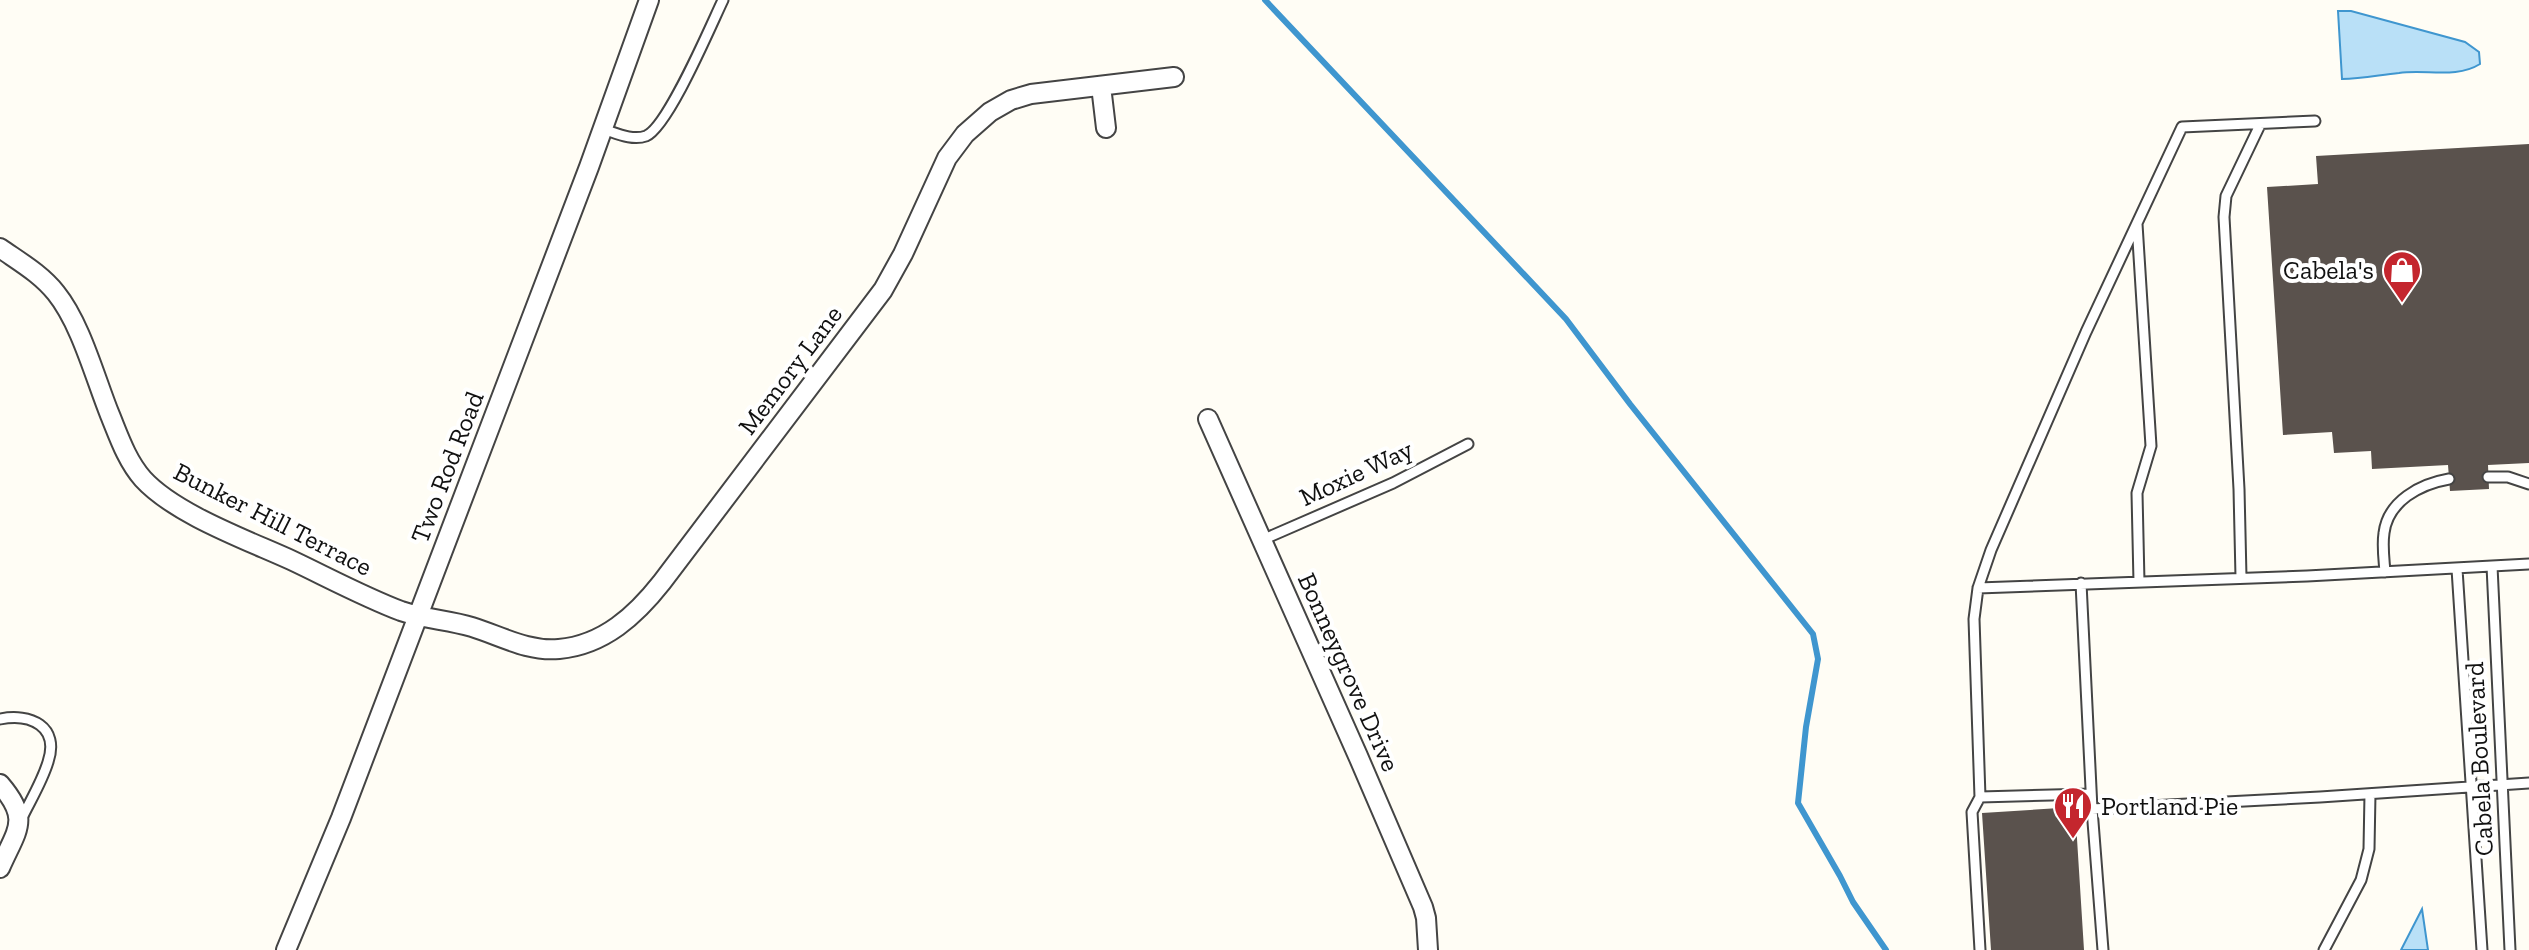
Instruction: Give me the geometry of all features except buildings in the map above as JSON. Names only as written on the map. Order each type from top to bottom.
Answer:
[{"type":"street","name":"Two Rod Road","points":[[286,950],[341,818],[603,129],[649,0]]},
{"type":"street","name":"Memory Lane","points":[[418,615],[473,627],[508,641],[541,649],[570,648],[619,626],[657,589],[883,290],[903,254],[939,172],[965,134],[1002,104],[1020,97],[1174,77]]},
{"type":"street","points":[[1101,86],[1106,128]]},
{"type":"street","name":"Bunker Hill Terrace","points":[[0,248],[43,279],[65,305],[127,455],[144,480],[166,498],[216,525],[403,612],[418,615]]},
{"type":"street","name":"Bonneygrove Drive","points":[[1208,419],[1423,907],[1428,950]]},
{"type":"street","points":[[0,784],[20,814],[0,868]]},
{"type":"lane","points":[[603,129],[639,137],[646,136],[657,127],[673,102],[723,0]]},
{"type":"lane","points":[[1980,950],[1972,812],[1980,797],[1974,619],[1978,588],[1997,535],[2086,332],[2182,127],[2315,121]]},
{"type":"lane","points":[[2241,577],[2224,217],[2226,196],[2260,125]]},
{"type":"lane","points":[[2137,222],[2151,446],[2137,493],[2139,582]]},
{"type":"lane","name":"Moxie Way","points":[[1262,540],[1393,483],[1468,444]]},
{"type":"lane","points":[[2488,477],[2508,477],[2529,484]]},
{"type":"lane","points":[[2385,572],[2384,535],[2393,510],[2415,491],[2449,479]]},
{"type":"lane","points":[[1978,588],[2529,564]]},
{"type":"lane","name":"Cabela Boulevard","points":[[2492,566],[2510,950]]},
{"type":"lane","name":"Cabela Boulevard","points":[[2457,569],[2482,950]]},
{"type":"lane","points":[[2081,583],[2091,794],[2103,950]]},
{"type":"lane","points":[[0,719],[17,716],[31,718],[41,724],[49,739],[48,764],[19,823]]},
{"type":"lane","points":[[2092,809],[2529,783]]},
{"type":"lane","points":[[1980,797],[2091,794]]},
{"type":"lane","points":[[2324,950],[2361,880],[2369,849],[2370,794]]},
{"type":"water","points":[[2338,11],[2351,11],[2465,42],[2479,52],[2480,64],[2461,71],[2409,72],[2342,79]]},
{"type":"water","points":[[2422,909],[2428,950],[2401,950]]},
{"type":"waterway","points":[[1265,0],[1566,319],[1813,634],[1818,659],[1806,727],[1798,803],[1853,902],[1886,950]]},
{"type":"place","name":"Cabela's","points":[[2402,304]]},
{"type":"place","name":"Portland Pie","points":[[2073,840]]}]
